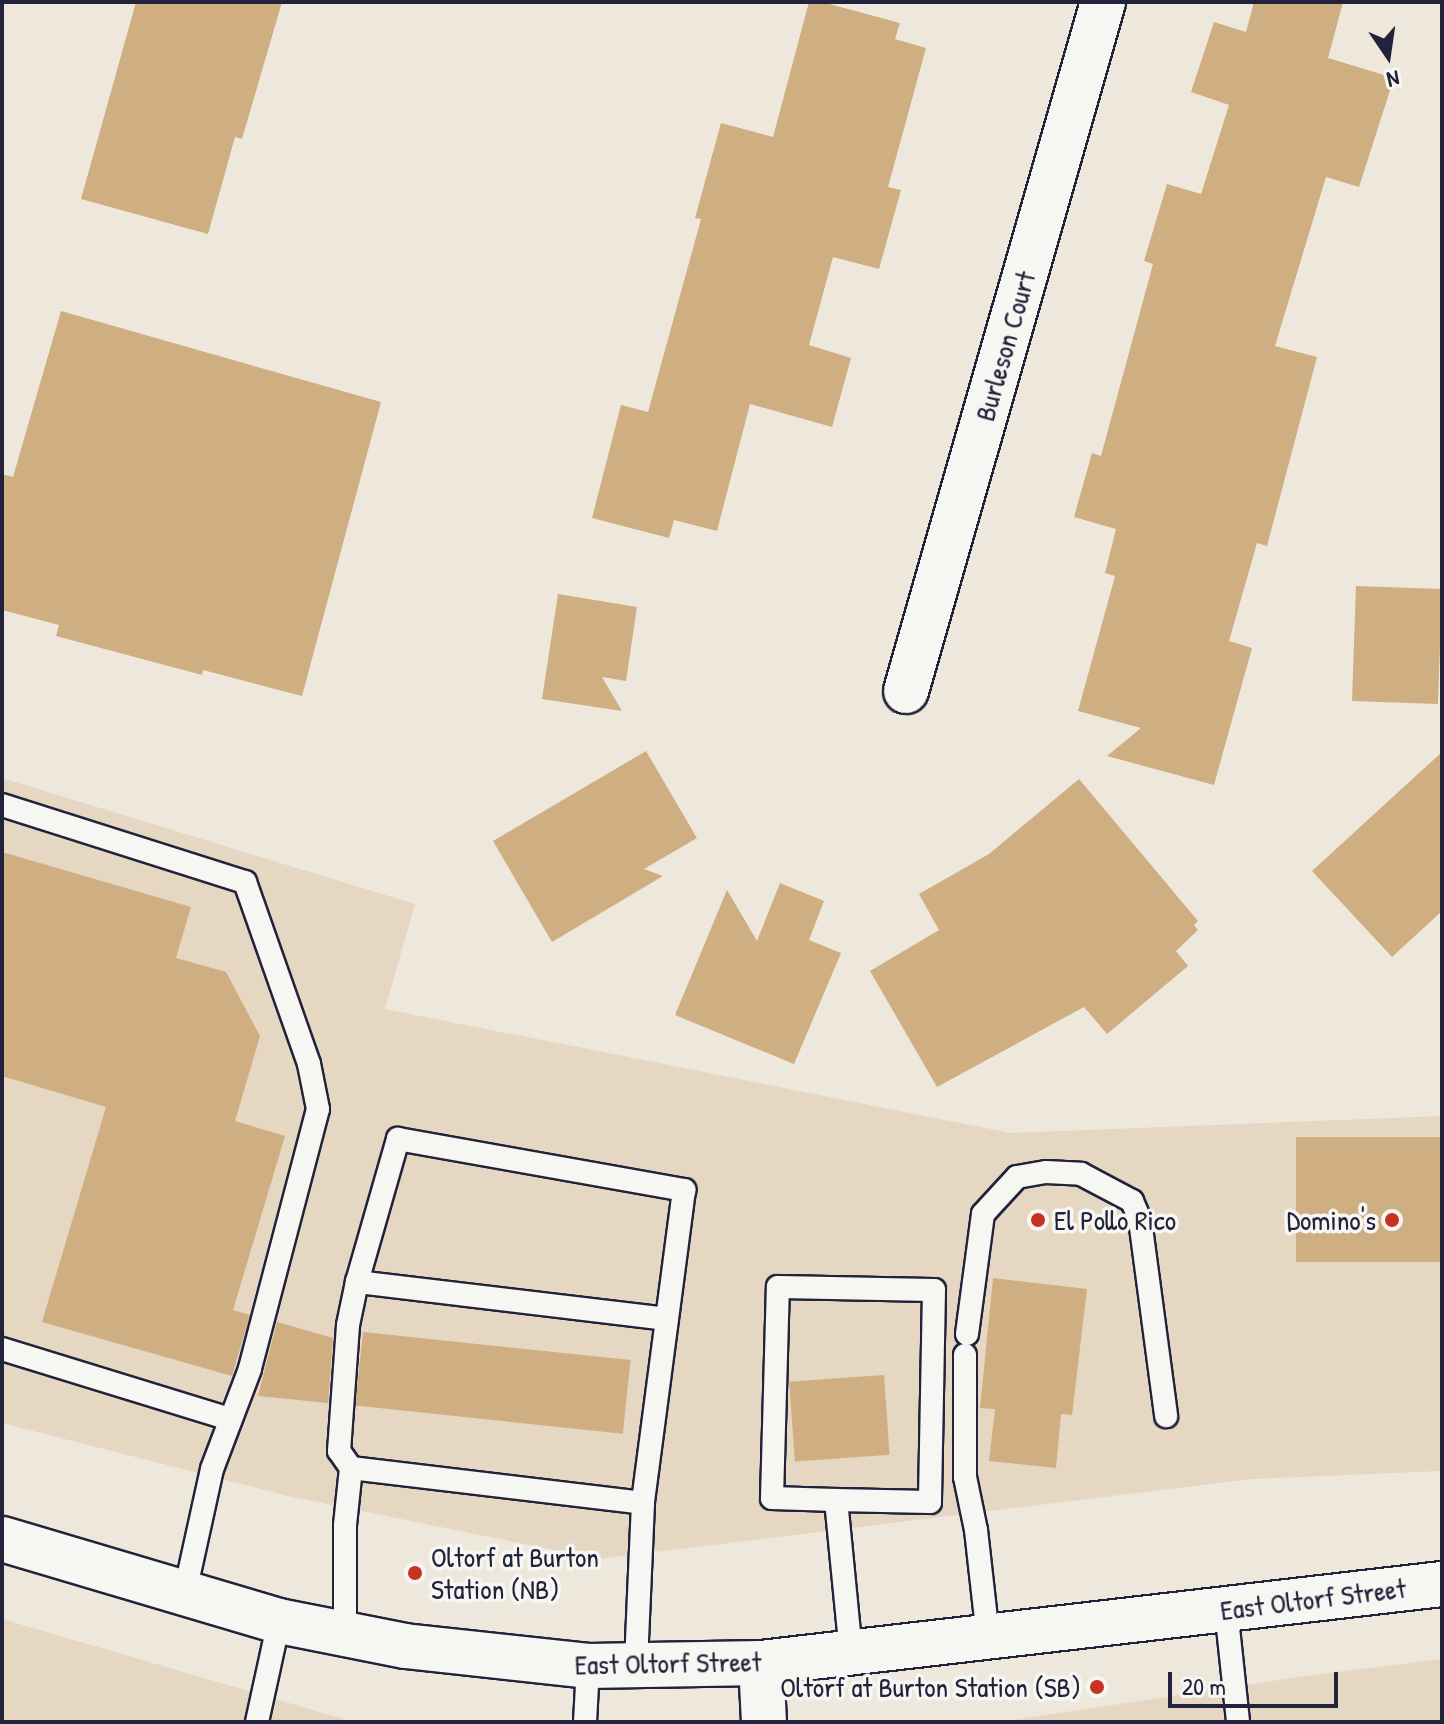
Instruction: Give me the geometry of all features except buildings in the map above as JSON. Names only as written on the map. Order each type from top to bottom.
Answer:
[{"type":"main road","name":"Burleson Court","points":[[906,691],[1103,2]]},
{"type":"main road","name":"East Oltorf Street","points":[[2,1539],[279,1621],[500,1659],[588,1666],[761,1663],[1442,1584]]},
{"type":"main road","points":[[761,1663],[764,1722]]},
{"type":"lane","points":[[2,805],[245,882],[309,1064],[318,1109],[250,1369],[212,1469],[185,1592]]},
{"type":"lane","points":[[345,1634],[345,1525],[351,1468],[339,1451],[348,1325],[357,1282],[398,1139],[684,1190],[643,1503],[636,1666]]},
{"type":"lane","points":[[988,1637],[976,1530],[965,1477],[966,1345],[983,1214],[1017,1177],[1046,1172],[1081,1174],[1132,1201],[1140,1220],[1166,1416]]},
{"type":"lane","points":[[357,1282],[667,1319]]},
{"type":"lane","points":[[778,1287],[934,1290],[930,1502],[836,1500],[772,1498],[778,1287]]},
{"type":"lane","points":[[2,1349],[230,1419]]},
{"type":"lane","points":[[351,1468],[643,1503]]},
{"type":"lane","points":[[836,1500],[851,1653]]},
{"type":"lane","points":[[1226,1609],[1238,1722]]},
{"type":"lane","points":[[257,1722],[279,1621]]},
{"type":"lane","points":[[585,1722],[588,1666]]},
{"type":"shaded area","points":[[2,778],[415,904],[385,1009],[1011,1133],[1442,1116],[1442,1471],[1252,1479],[598,1559],[288,1496],[2,1423]]},
{"type":"shaded area","points":[[2,1619],[354,1722],[2,1722]]},
{"type":"shaded area","points":[[1442,1659],[1442,1722],[1000,1722],[1312,1675]]},
{"type":"place","name":"El Pollo Rico","points":[[1038,1220]]},
{"type":"place","name":"Domino's","points":[[1392,1220]]},
{"type":"place","name":"Oltorf at Burton Station (NB)","points":[[415,1573]]},
{"type":"place","name":"Oltorf at Burton Station (SB)","points":[[1097,1687]]}]
